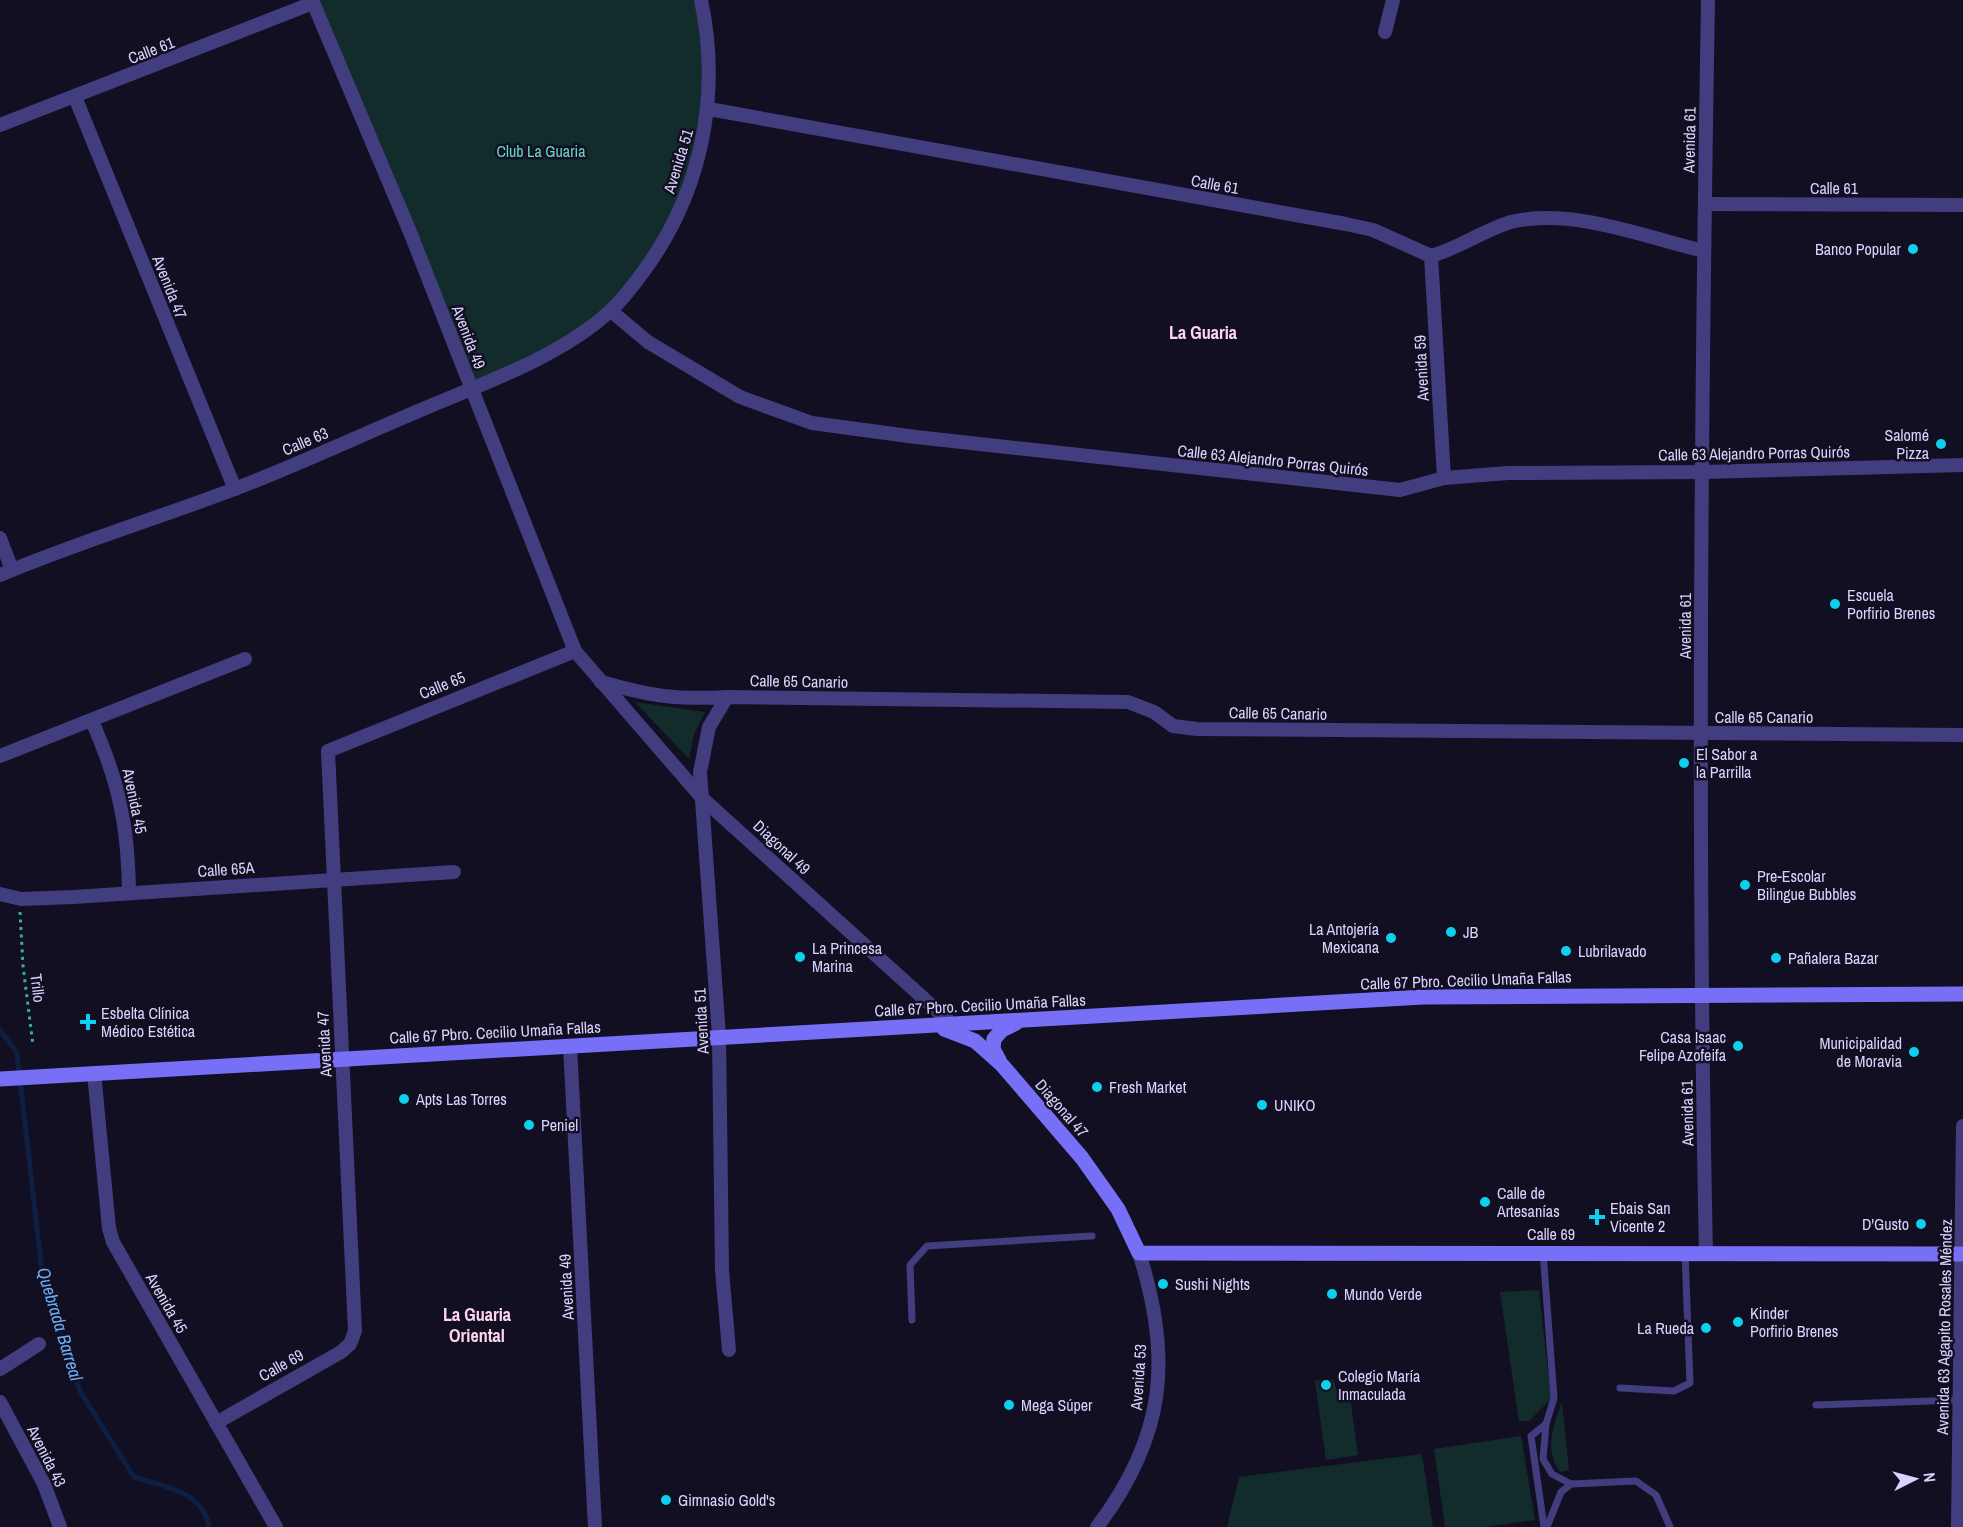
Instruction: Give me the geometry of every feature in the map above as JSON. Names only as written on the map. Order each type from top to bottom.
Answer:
[{"type":"main road","name":"Calle 67 Pbro. Cecilio Umaña Fallas","points":[[0,1079],[1423,997],[1963,994]]},
{"type":"main road","points":[[1002,1065],[995,1053],[994,1039],[998,1034],[1020,1021]]},
{"type":"main road","name":"Diagonal 47","points":[[924,1026],[959,1033],[975,1041],[1002,1065],[1082,1158],[1118,1209],[1139,1252]]},
{"type":"main road","name":"Calle 69","points":[[1139,1252],[1962,1254]]},
{"type":"street","name":"Avenida 51","points":[[611,311],[661,247],[694,174],[709,109],[705,20],[701,0]]},
{"type":"street","points":[[1386,32],[1393,0]]},
{"type":"street","name":"Avenida 61","points":[[1706,1253],[1701,994],[1701,734],[1708,0]]},
{"type":"street","name":"Calle 61","points":[[0,125],[313,2]]},
{"type":"street","name":"Avenida 49","points":[[313,2],[405,221],[575,651],[601,682]]},
{"type":"street","name":"Avenida 47","points":[[75,97],[235,489]]},
{"type":"street","name":"Calle 61","points":[[709,109],[1346,224],[1373,230],[1431,256]]},
{"type":"street","name":"Calle 61","points":[[1705,204],[1963,205]]},
{"type":"street","points":[[1431,256],[1509,222],[1542,218],[1581,220],[1704,252]]},
{"type":"street","name":"Avenida 59","points":[[1431,256],[1444,478]]},
{"type":"street","name":"Calle 63","points":[[6,572],[235,489],[471,388],[554,350],[611,311]]},
{"type":"street","name":"Calle 63 Alejandro Porras Quirós","points":[[611,311],[648,342],[740,397],[812,423],[916,437],[1400,490],[1444,478],[1508,473],[1702,472],[1963,465]]},
{"type":"street","points":[[0,538],[6,572]]},
{"type":"street","name":"Calle 65","points":[[327,756],[331,747],[575,651]]},
{"type":"street","points":[[0,756],[244,659]]},
{"type":"street","name":"Calle 65 Canario","points":[[601,682],[653,696],[688,699],[727,697],[1128,702],[1154,712],[1173,726],[1197,729],[1963,735]]},
{"type":"street","name":"Diagonal 49","points":[[601,682],[703,799],[952,1024]]},
{"type":"street","name":"Avenida 51","points":[[727,697],[709,727],[702,750],[700,772],[719,1036],[722,1270],[729,1350]]},
{"type":"street","name":"Avenida 45","points":[[92,721],[111,765],[122,803],[129,854],[129,892]]},
{"type":"street","name":"Avenida 47","points":[[327,756],[355,1330]]},
{"type":"street","name":"Calle 65A","points":[[0,894],[21,898],[454,872]]},
{"type":"street","name":"Avenida 49","points":[[570,1046],[595,1527]]},
{"type":"street","name":"Avenida 45","points":[[94,1073],[109,1228],[113,1242],[276,1527]]},
{"type":"street","name":"Avenida 63 Agapito Rosales Méndez","points":[[1960,1521],[1959,1400],[1963,1126]]},
{"type":"street","name":"Avenida 53","points":[[1097,1527],[1122,1494],[1137,1463],[1155,1408],[1159,1362],[1157,1325],[1151,1288],[1139,1252]]},
{"type":"street","name":"Calle 69","points":[[216,1422],[341,1352],[350,1344],[355,1330]]},
{"type":"street","points":[[0,1369],[39,1344]]},
{"type":"street","name":"Avenida 43","points":[[0,1402],[44,1484],[60,1527]]},
{"type":"lane","points":[[912,1320],[910,1265],[927,1245],[1092,1236]]},
{"type":"lane","points":[[1543,1252],[1554,1398],[1546,1424],[1544,1459],[1552,1474],[1571,1484],[1636,1481],[1656,1495],[1670,1527]]},
{"type":"lane","points":[[1620,1388],[1674,1391],[1690,1383],[1685,1253]]},
{"type":"lane","points":[[1816,1405],[1959,1400]]},
{"type":"lane","points":[[1546,1424],[1531,1436],[1546,1527]]},
{"type":"lane","points":[[1546,1527],[1561,1492],[1571,1484]]},
{"type":"path","name":"Trillo","points":[[21,898],[22,957],[33,1045]]},
{"type":"green space","name":"Club La Guaria","points":[[312,0],[701,0],[709,109],[661,247],[586,330],[471,388]]},
{"type":"green space","points":[[635,702],[705,712],[694,734],[689,759]]},
{"type":"green space","points":[[1539,1290],[1551,1399],[1529,1421],[1519,1421],[1500,1292]]},
{"type":"green space","points":[[1333,1379],[1339,1398],[1350,1397],[1358,1455],[1326,1460],[1315,1381]]},
{"type":"green space","points":[[1562,1402],[1569,1470],[1560,1472],[1552,1455],[1551,1446],[1553,1429]]},
{"type":"green space","points":[[1521,1436],[1535,1520],[1484,1527],[1445,1527],[1434,1449]]},
{"type":"green space","points":[[1422,1454],[1433,1527],[1227,1527],[1239,1477]]},
{"type":"waterway","name":"Quebrada Barreal","points":[[0,1030],[17,1053],[43,1281],[80,1391],[134,1477],[169,1487],[190,1498],[199,1505],[209,1527]]},
{"type":"place","name":"Banco Popular","points":[[1913,249]]},
{"type":"place","name":"Salomé Pizza","points":[[1941,444]]},
{"type":"place","name":"Escuela Porfirio Brenes","points":[[1835,604]]},
{"type":"place","name":"El Sabor a la Parrilla","points":[[1684,763]]},
{"type":"place","name":"Pre-Escolar Bilingue Bubbles","points":[[1745,885]]},
{"type":"place","name":"JB","points":[[1451,932]]},
{"type":"place","name":"La Antojería Mexicana","points":[[1391,938]]},
{"type":"place","name":"Lubrilavado","points":[[1566,951]]},
{"type":"place","name":"La Princesa Marina","points":[[800,957]]},
{"type":"place","name":"Pañalera Bazar","points":[[1776,958]]},
{"type":"place","name":"Esbelta Clínica Médico Estética","points":[[88,1022]]},
{"type":"place","name":"Casa Isaac Felipe Azofeifa","points":[[1738,1046]]},
{"type":"place","name":"Municipalidad de Moravia","points":[[1914,1052]]},
{"type":"place","name":"Fresh Market","points":[[1097,1087]]},
{"type":"place","name":"Apts Las Torres","points":[[404,1099]]},
{"type":"place","name":"UNIKO","points":[[1262,1105]]},
{"type":"place","name":"Peniel","points":[[529,1125]]},
{"type":"place","name":"Calle de Artesanías","points":[[1485,1202]]},
{"type":"place","name":"Ebais San Vicente 2","points":[[1597,1217]]},
{"type":"place","name":"D'Gusto","points":[[1921,1224]]},
{"type":"place","name":"Sushi Nights","points":[[1163,1284]]},
{"type":"place","name":"Mundo Verde","points":[[1332,1294]]},
{"type":"place","name":"Kinder Porfirio Brenes","points":[[1738,1322]]},
{"type":"place","name":"La Rueda","points":[[1706,1328]]},
{"type":"place","name":"Colegio María Inmaculada","points":[[1326,1385]]},
{"type":"place","name":"Mega Súper","points":[[1009,1405]]},
{"type":"place","name":"Gimnasio Gold's","points":[[666,1500]]},
{"type":"district","name":"La Guaria","points":[[1203,332]]},
{"type":"district","name":"La Guaria Oriental","points":[[477,1324]]}]
